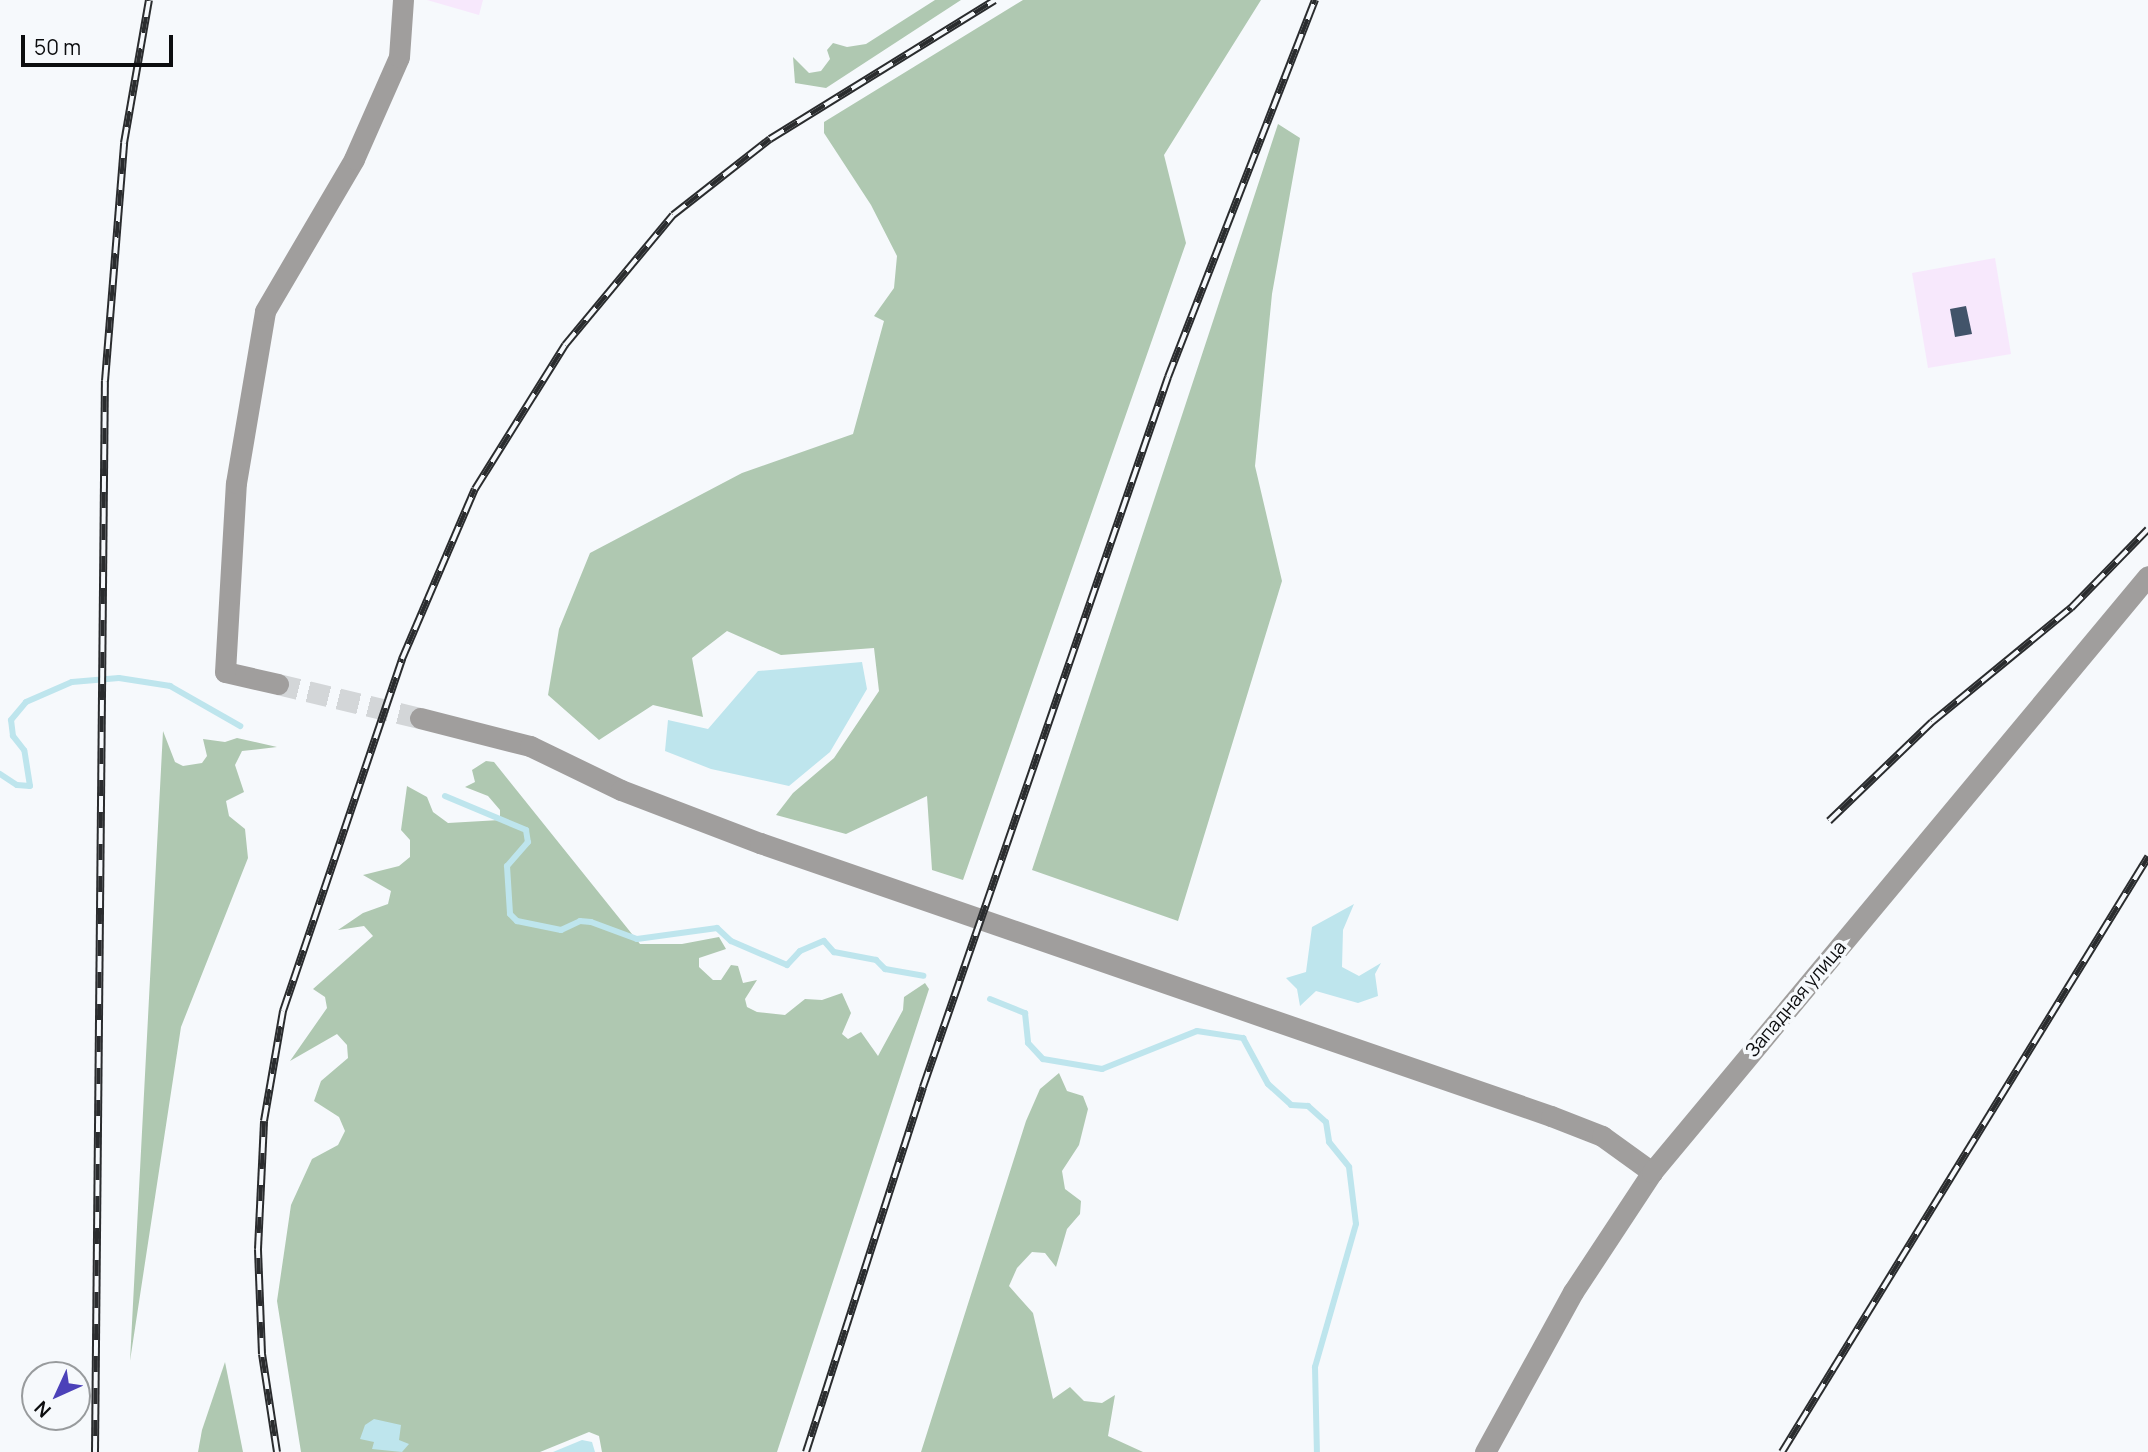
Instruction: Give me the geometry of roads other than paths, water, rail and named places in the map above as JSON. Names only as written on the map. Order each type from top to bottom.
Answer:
[{"type":"street","points":[[278,684],[225,672],[236,483],[265,311],[360,146],[399,57],[403,0]]},
{"type":"street","name":"Западная улица","points":[[1485,1452],[1573,1292],[1652,1172],[2148,576]]},
{"type":"street","points":[[420,718],[530,746],[592,778],[760,843],[1551,1116],[1602,1136],[1652,1172]]},
{"type":"water","points":[[862,662],[867,689],[830,752],[789,786],[711,769],[665,751],[668,720],[708,729],[758,671]]},
{"type":"water","points":[[1354,904],[1343,930],[1342,967],[1359,976],[1381,963],[1375,974],[1378,996],[1358,1003],[1316,991],[1300,1006],[1297,989],[1286,978],[1306,972],[1312,927]]},
{"type":"water","points":[[374,1419],[401,1425],[399,1440],[409,1444],[402,1452],[372,1449],[374,1442],[360,1439],[365,1425]]},
{"type":"water","points":[[582,1440],[592,1442],[595,1452],[553,1452]]},
{"type":"waterway","points":[[0,774],[17,785],[30,786],[24,750],[13,736],[11,720],[26,702],[72,682],[119,678],[170,686],[240,726]]},
{"type":"waterway","points":[[445,796],[526,830],[528,842],[507,866],[510,914],[517,921],[561,930],[580,921],[591,922],[637,939],[717,928],[731,941],[787,965],[800,951],[824,941],[834,952],[876,960],[885,969],[923,976]]},
{"type":"waterway","points":[[990,999],[1025,1013],[1028,1043],[1043,1059],[1102,1069],[1197,1031],[1243,1038],[1268,1084],[1291,1105],[1308,1106],[1326,1122],[1329,1142],[1349,1167],[1356,1224],[1315,1367],[1317,1452]]},
{"type":"tunnel","points":[[278,684],[420,718]]},
{"type":"railway","points":[[95,1452],[105,381],[124,143],[149,0]]},
{"type":"railway","points":[[277,1452],[262,1354],[258,1249],[264,1121],[283,1011],[402,659],[475,489],[565,345],[673,215],[770,139],[995,0]]},
{"type":"railway","points":[[806,1452],[923,1087],[1168,377],[1315,0]]},
{"type":"railway","points":[[1829,821],[1932,722],[2071,608],[2148,529]]},
{"type":"railway","points":[[1782,1452],[2148,857]]}]
